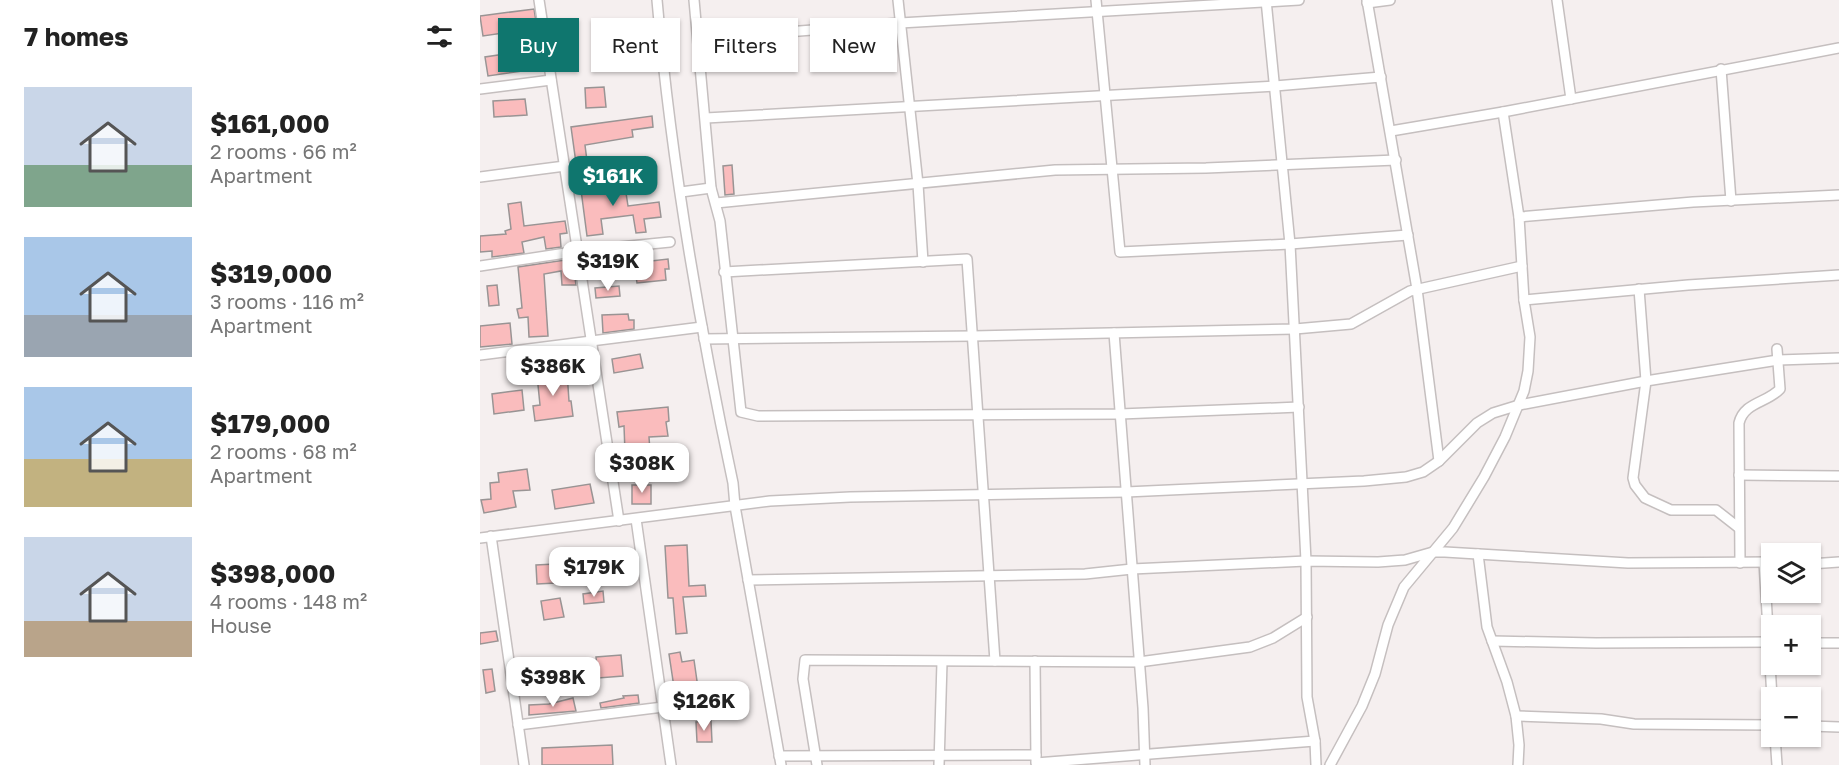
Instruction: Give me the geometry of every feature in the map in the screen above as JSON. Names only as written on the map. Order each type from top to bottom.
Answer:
[{"type":"street","points":[[539,0],[619,521]]},
{"type":"street","points":[[657,0],[664,73],[702,327],[733,483],[735,506],[780,760],[1144,760],[1315,741]]},
{"type":"street","points":[[694,0],[696,18]]},
{"type":"street","points":[[898,0],[918,184],[923,262]]},
{"type":"street","points":[[1096,0],[1107,96],[1120,252],[1290,244],[1408,235]]},
{"type":"street","points":[[798,31],[1299,0]]},
{"type":"street","points":[[1390,0],[1367,2],[1417,289],[1439,461]]},
{"type":"street","points":[[1557,0],[1571,99]]},
{"type":"street","points":[[1266,1],[1290,244],[1306,561],[1307,697],[1315,741],[1316,765]]},
{"type":"street","points":[[1391,131],[1839,48]]},
{"type":"street","points":[[1721,69],[1731,201]]},
{"type":"street","points":[[701,72],[711,188],[720,221],[738,404],[741,412],[746,415],[1120,414],[1299,407]]},
{"type":"street","points":[[706,118],[1275,86],[1381,77]]},
{"type":"street","points":[[480,89],[551,80]]},
{"type":"street","points":[[1330,765],[1362,706],[1375,674],[1388,625],[1404,587],[1453,528],[1484,477],[1519,405],[1528,371],[1530,337],[1524,300],[1520,217],[1503,112]]},
{"type":"street","points":[[716,203],[1055,170],[1283,166],[1396,160]]},
{"type":"street","points":[[480,177],[565,166]]},
{"type":"street","points":[[681,192],[711,188]]},
{"type":"street","points":[[1520,217],[1694,202],[1839,195]]},
{"type":"street","points":[[480,266],[579,251],[670,242]]},
{"type":"street","points":[[724,272],[966,259],[995,661]]},
{"type":"street","points":[[704,339],[1295,329],[1351,324],[1417,289],[1522,266]]},
{"type":"street","points":[[1524,300],[1639,289],[1839,275]]},
{"type":"street","points":[[1639,289],[1646,381],[1633,472],[1635,485],[1645,498],[1671,510],[1716,510],[1739,528]]},
{"type":"street","points":[[480,355],[702,327]]},
{"type":"street","points":[[1114,333],[1143,708],[1144,760]]},
{"type":"street","points":[[1740,563],[1741,416],[1748,408],[1779,391],[1777,349]]},
{"type":"street","points":[[480,538],[770,501],[850,497],[1126,492],[1406,477],[1423,472],[1439,461],[1477,423],[1493,413],[1519,405],[1646,381],[1778,360],[1839,358]]},
{"type":"street","points":[[1739,476],[1839,476]]},
{"type":"street","points":[[636,519],[671,765]]},
{"type":"street","points":[[491,536],[524,765]]},
{"type":"street","points":[[748,580],[1085,574],[1132,569],[1306,561],[1405,560],[1433,552],[1628,563],[1761,562]]},
{"type":"street","points":[[1479,554],[1487,627],[1507,682],[1516,717],[1519,745],[1518,765]]},
{"type":"street","points":[[1821,563],[1839,562]]},
{"type":"street","points":[[815,760],[803,679],[805,660],[1139,662],[1250,646],[1273,638],[1307,617]]},
{"type":"street","points":[[1492,641],[1761,642]]},
{"type":"street","points":[[1821,643],[1839,643]]},
{"type":"street","points":[[1035,661],[1036,761]]},
{"type":"street","points":[[939,760],[942,662]]},
{"type":"street","points":[[518,725],[663,707]]},
{"type":"street","points":[[1516,717],[1601,719],[1634,724],[1761,724]]},
{"type":"street","points":[[1821,726],[1839,727]]},
{"type":"street","points":[[1776,747],[1777,765]]},
{"type":"building","points":[[534,9],[535,18],[498,18],[498,34],[483,36],[480,16]]},
{"type":"building","points":[[498,55],[498,72],[516,72],[488,76],[485,57]]},
{"type":"building","points":[[604,87],[606,107],[586,108],[585,88]]},
{"type":"building","points":[[525,99],[527,115],[494,117],[493,101]]},
{"type":"building","points":[[652,116],[653,127],[632,130],[633,137],[585,145],[587,161],[576,163],[571,127]]},
{"type":"building","points":[[732,165],[734,194],[725,195],[723,166]]},
{"type":"building","points":[[616,176],[618,194],[626,193],[628,206],[659,202],[661,217],[644,219],[646,232],[636,233],[633,215],[601,219],[603,234],[587,236],[581,190],[597,188],[596,179]]},
{"type":"building","points":[[521,202],[524,226],[565,221],[567,233],[560,234],[561,247],[546,249],[544,237],[522,242],[524,253],[492,257],[492,251],[480,252],[480,236],[506,234],[505,231],[511,229],[508,204]]},
{"type":"building","points":[[572,259],[576,285],[562,285],[561,271],[544,274],[548,336],[529,337],[528,317],[519,318],[517,309],[522,308],[518,267]]},
{"type":"building","points":[[668,259],[669,269],[665,269],[666,280],[637,283],[634,263]]},
{"type":"building","points":[[497,285],[499,305],[489,306],[487,286]]},
{"type":"building","points":[[619,286],[620,296],[596,298],[595,288]]},
{"type":"building","points":[[628,314],[629,320],[634,320],[634,329],[603,333],[602,315]]},
{"type":"building","points":[[510,323],[512,344],[480,347],[480,326]]},
{"type":"building","points":[[640,354],[643,368],[614,373],[612,359]]},
{"type":"building","points":[[567,372],[569,401],[571,401],[573,416],[535,421],[533,406],[540,405],[537,375]]},
{"type":"building","points":[[522,390],[524,410],[494,414],[492,394]]},
{"type":"building","points":[[668,407],[669,421],[666,422],[668,436],[649,437],[650,451],[625,452],[624,426],[619,427],[617,412]]},
{"type":"building","points":[[527,469],[530,490],[513,491],[516,507],[484,513],[481,500],[491,499],[490,483],[499,482],[498,473]]},
{"type":"building","points":[[590,484],[594,503],[555,509],[552,490]]},
{"type":"building","points":[[632,485],[651,485],[651,504],[632,504]]},
{"type":"building","points":[[687,545],[689,586],[705,585],[706,596],[683,597],[687,633],[676,634],[673,598],[668,598],[665,546]]},
{"type":"building","points":[[555,564],[556,583],[537,584],[536,565]]},
{"type":"building","points":[[603,591],[604,602],[584,604],[583,594]]},
{"type":"building","points":[[560,598],[564,617],[544,620],[541,601]]},
{"type":"building","points":[[496,631],[498,641],[480,644],[480,633]]},
{"type":"building","points":[[680,652],[682,662],[694,660],[700,702],[690,704],[688,692],[675,694],[669,654]]},
{"type":"building","points":[[621,655],[623,676],[598,678],[596,657]]},
{"type":"building","points":[[492,669],[495,691],[486,693],[483,670]]},
{"type":"building","points":[[638,695],[639,703],[601,708],[600,703],[624,698],[623,696]]},
{"type":"building","points":[[573,698],[576,711],[529,715],[529,705],[549,704]]},
{"type":"building","points":[[711,721],[712,742],[697,742],[696,722]]},
{"type":"building","points":[[612,745],[613,765],[542,765],[542,748]]}]
